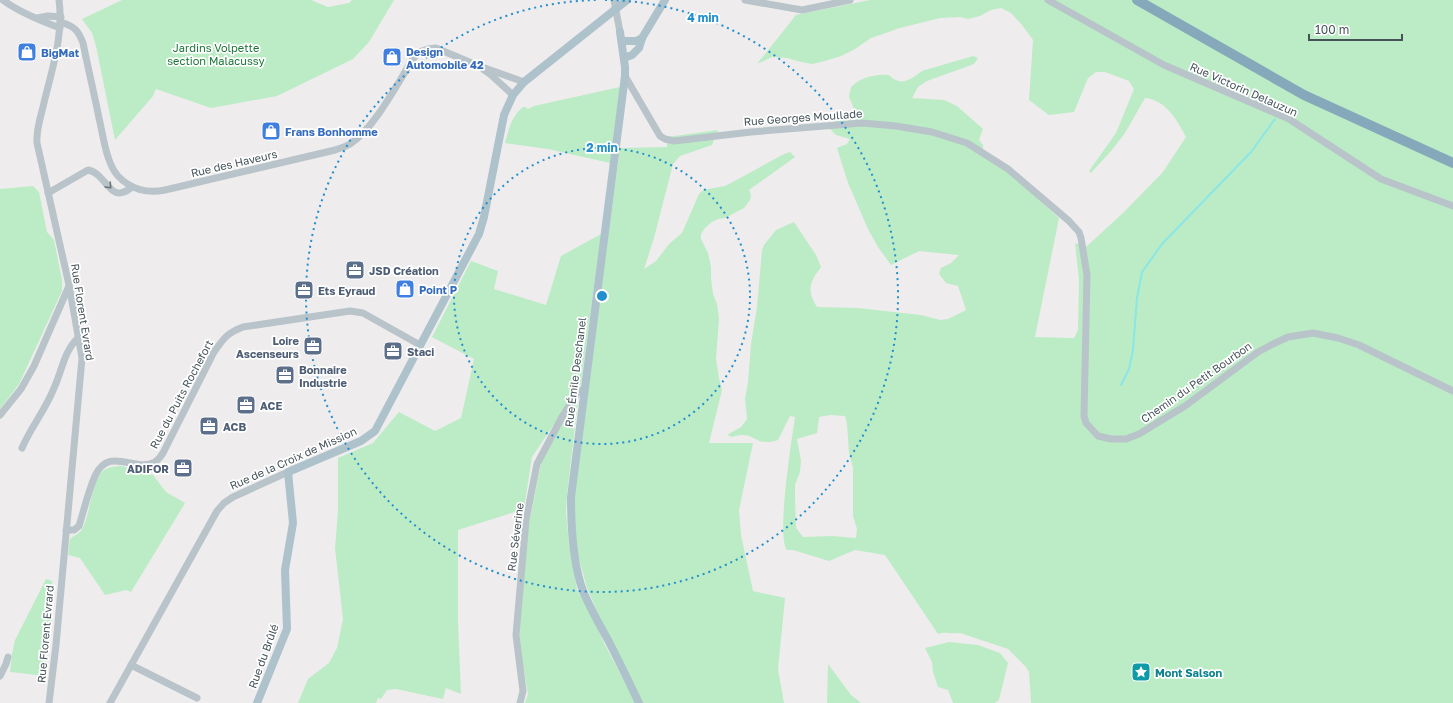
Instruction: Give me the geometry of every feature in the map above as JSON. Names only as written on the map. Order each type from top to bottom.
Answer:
[{"type":"highway","points":[[1137,0],[1304,96],[1453,163]]},
{"type":"highway","points":[[1150,0],[1280,77],[1335,105],[1453,157]]},
{"type":"main road","name":"Rue de la Croix de Mission","points":[[288,472],[361,441],[374,431],[479,234],[484,217],[504,116],[513,95],[524,82],[627,0]]},
{"type":"main road","points":[[624,58],[632,55],[639,48],[642,38],[665,0]]},
{"type":"main road","name":"Rue Émile Deschanel","points":[[620,32],[625,76],[570,497],[575,556],[583,589],[592,612],[627,677],[639,703]]},
{"type":"main road","points":[[622,41],[636,41],[642,38]]},
{"type":"main road","name":"Rue du Brûlé","points":[[257,703],[287,629],[285,570],[293,524],[288,472]]},
{"type":"street","name":"Rue des Haveurs","points":[[3,0],[24,13],[36,18],[61,22],[71,26],[79,32],[83,43],[106,149],[112,167],[117,175],[132,187],[143,190],[157,192],[335,150],[349,145],[368,128],[413,59],[419,52],[428,49],[436,48],[445,51],[478,66],[524,82]]},
{"type":"street","name":"Rue Florent Evrard","points":[[49,703],[82,358],[69,285],[36,135],[61,22],[59,0]]},
{"type":"street","points":[[614,0],[620,32]]},
{"type":"street","points":[[745,0],[802,10],[850,0]]},
{"type":"street","name":"Rue Victorin Delauzun","points":[[1048,0],[1164,65],[1289,119],[1381,178],[1453,206]]},
{"type":"street","points":[[36,18],[48,16],[61,22]]},
{"type":"street","name":"Rue des Haveurs","points":[[478,66],[491,75],[513,95]]},
{"type":"street","name":"Rue Georges Moullade","points":[[625,76],[660,136],[665,139],[674,141],[750,132],[862,123],[896,126],[932,132],[967,143],[1008,169]]},
{"type":"street","name":"Chemin du Petit Bourbon","points":[[1008,169],[1070,221],[1079,232],[1086,275],[1084,416],[1086,423],[1098,436],[1111,439],[1126,439],[1139,434],[1184,406],[1258,352],[1288,337],[1313,333],[1338,338],[1358,345],[1453,391]]},
{"type":"street","points":[[48,192],[88,170],[94,171],[111,190],[116,193],[125,193],[132,187]]},
{"type":"street","points":[[0,415],[20,389],[34,366],[69,285]]},
{"type":"street","name":"Rue du Puits Rochefort","points":[[66,530],[74,530],[80,526],[95,476],[101,467],[109,461],[120,460],[145,465],[156,462],[163,453],[214,352],[222,340],[232,331],[243,327],[350,311],[363,313],[420,345]]},
{"type":"street","points":[[22,448],[54,389],[69,348],[78,338]]},
{"type":"street","name":"Rue Séverine","points":[[520,703],[523,691],[516,635],[527,513],[537,464],[562,417],[578,392],[585,388]]},
{"type":"street","name":"Rue de la Croix de Mission","points":[[110,703],[217,511],[224,503],[233,497],[288,472]]},
{"type":"street","points":[[0,676],[8,657]]},
{"type":"street","points":[[131,665],[197,698]]},
{"type":"green space","name":"Jardins Volpette section Malacussy","points":[[122,0],[311,0],[328,7],[349,3],[352,0],[394,0],[369,42],[353,59],[277,96],[211,108],[156,89],[153,96],[115,140],[96,46],[92,33],[82,19]]},
{"type":"green space","points":[[870,0],[1453,0],[1453,703],[1031,703],[1029,672],[1026,667],[1008,649],[960,633],[938,634],[885,555],[855,550],[829,561],[793,550],[787,550],[784,542],[784,508],[795,417],[790,416],[778,440],[775,441],[763,442],[744,435],[732,437],[727,435],[741,427],[747,419],[745,398],[757,307],[762,250],[764,245],[776,230],[794,222],[816,255],[821,267],[814,277],[811,286],[811,296],[817,307],[858,308],[921,315],[940,320],[948,319],[966,310],[958,286],[946,283],[939,274],[941,268],[951,263],[959,255],[919,251],[891,265],[878,247],[868,229],[848,183],[837,148],[847,144],[850,139],[836,135],[830,129],[833,121],[849,117],[853,112],[853,106],[849,97],[851,87],[859,81],[879,75],[889,75],[898,81],[906,81],[922,71],[973,56],[978,58],[974,64],[927,81],[918,87],[912,98],[944,100],[957,106],[983,129],[979,140],[983,145],[983,155],[1008,172],[1059,218],[1035,337],[1074,338],[1078,330],[1079,280],[1075,243],[1086,247],[1123,213],[1163,172],[1186,137],[1175,118],[1165,107],[1145,98],[1125,133],[1091,173],[1089,171],[1116,133],[1134,89],[1129,81],[1105,72],[1096,72],[1088,78],[1074,112],[1049,115],[1029,100],[1033,40],[1011,13],[1001,8],[991,10],[980,16],[968,19],[960,17],[940,18],[900,28],[871,38],[855,49],[841,56],[812,64],[787,58],[772,57],[757,64],[796,15]],"holes":[[[830,415],[845,416],[849,453],[853,468],[853,516],[857,529],[856,538],[832,536],[803,537],[796,528],[795,485],[800,472],[801,461],[797,439],[817,433],[819,417]]]},
{"type":"green space","points":[[620,87],[610,163],[548,149],[505,143],[513,119],[523,107],[528,109],[534,106]]},
{"type":"green space","points":[[718,130],[712,145],[680,156],[673,164],[654,238],[644,269],[656,261],[669,244],[682,233],[699,194],[703,190],[725,186],[784,154],[790,152],[795,157],[749,190],[751,195],[750,200],[744,208],[725,218],[712,222],[701,234],[701,239],[708,253],[711,267],[713,294],[717,304],[719,318],[716,359],[722,390],[709,443],[753,443],[739,510],[741,535],[753,591],[785,598],[778,669],[784,703],[643,703],[602,623],[587,588],[577,551],[574,526],[574,493],[620,148],[667,147],[667,137]]},
{"type":"green space","points":[[33,186],[39,192],[47,232],[54,240],[62,280],[62,291],[19,384],[0,409],[0,189]]},
{"type":"green space","points":[[601,234],[581,384],[532,457],[524,509],[458,530],[458,622],[461,694],[446,688],[443,699],[396,689],[387,690],[381,699],[378,698],[376,703],[298,703],[308,679],[329,663],[337,648],[343,619],[335,548],[338,511],[338,458],[373,443],[399,412],[435,431],[461,418],[474,359],[432,337],[471,261],[498,271],[494,289],[546,305],[561,256]]},
{"type":"green space","points":[[576,401],[578,401],[566,512],[569,545],[577,590],[585,602],[605,645],[636,703],[525,703],[528,694],[522,660],[519,629],[527,534],[542,459],[559,426]]},
{"type":"green space","points":[[122,466],[153,475],[166,492],[185,503],[131,592],[126,590],[105,595],[80,558],[68,555],[70,539],[81,531],[85,523],[94,489],[100,475],[108,468]]},
{"type":"green space","points":[[46,579],[52,581],[52,624],[46,653],[46,676],[10,672],[15,640]]},
{"type":"green space","points":[[949,642],[978,645],[1000,653],[1008,663],[999,700],[995,703],[953,703],[948,690],[938,687],[933,672],[932,662],[925,648]]},
{"type":"green space","points":[[828,664],[851,695],[861,703],[827,703]]},
{"type":"waterway","points":[[1121,385],[1129,369],[1133,350],[1137,298],[1142,272],[1162,244],[1251,152],[1275,119]]},
{"type":"place","name":"BigMat","points":[[27,52]]},
{"type":"place","name":"Design Automobile 42","points":[[392,57]]},
{"type":"place","name":"Frans Bonhomme","points":[[271,131]]},
{"type":"place","name":"JSD Création","points":[[355,270]]},
{"type":"place","name":"Point P","points":[[405,289]]},
{"type":"place","name":"Ets Eyraud","points":[[304,290]]},
{"type":"place","name":"Loire Ascenseurs","points":[[313,346]]},
{"type":"place","name":"Staci","points":[[393,351]]},
{"type":"place","name":"Bonnaire Industrie","points":[[285,375]]},
{"type":"place","name":"ACE","points":[[246,405]]},
{"type":"place","name":"ACB","points":[[209,426]]},
{"type":"place","name":"ADIFOR","points":[[183,468]]},
{"type":"place","name":"Mont Salson","points":[[1141,672]]}]
